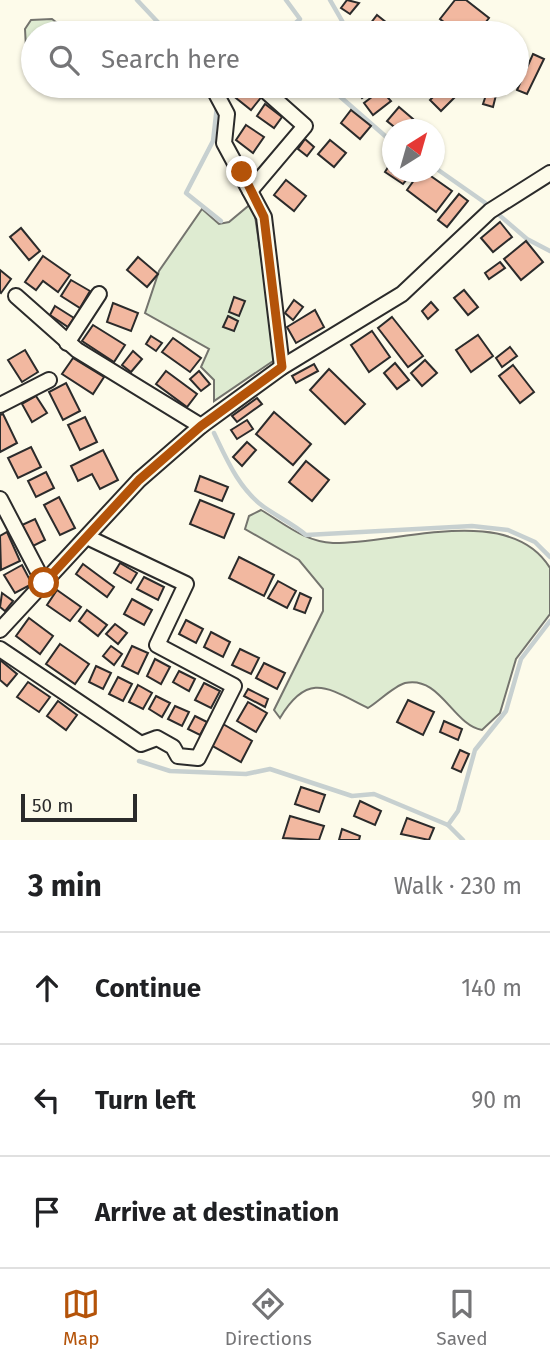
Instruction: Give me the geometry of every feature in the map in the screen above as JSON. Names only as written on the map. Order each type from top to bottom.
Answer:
[{"type":"street","points":[[218,98],[227,114],[224,143],[264,217],[282,367]]},
{"type":"street","points":[[250,191],[305,126],[274,98]]},
{"type":"street","points":[[0,630],[139,480],[201,426],[282,367],[401,294],[490,211],[550,173]]},
{"type":"street","points":[[67,343],[99,295]]},
{"type":"street","points":[[16,296],[67,343],[201,426]]},
{"type":"street","points":[[0,405],[49,380]]},
{"type":"street","points":[[0,499],[44,583]]},
{"type":"street","points":[[0,649],[141,744],[157,738],[173,747],[178,756],[198,758],[234,686],[157,645],[186,584],[87,537]]},
{"type":"green space","points":[[52,19],[55,21],[30,21]]},
{"type":"green space","points":[[253,202],[276,359],[214,401],[214,380],[201,367],[209,349],[145,313],[159,271],[202,209],[219,224],[229,222]]},
{"type":"green space","points":[[261,510],[295,531],[323,542],[359,542],[450,531],[480,531],[508,536],[532,548],[550,568],[550,614],[516,659],[500,713],[482,730],[463,719],[428,686],[405,683],[368,708],[330,690],[310,689],[290,703],[280,718],[274,710],[323,611],[323,589],[299,560],[245,529],[249,516]]},
{"type":"building","points":[[347,0],[359,3],[350,14],[341,8]]},
{"type":"building","points":[[455,0],[466,0],[489,18],[487,21],[440,19]]},
{"type":"building","points":[[377,15],[384,21],[372,21]]},
{"type":"building","points":[[533,54],[544,59],[529,90],[529,63]]},
{"type":"building","points":[[236,98],[261,98],[251,110]]},
{"type":"building","points":[[371,98],[388,98],[391,101],[373,115],[364,103]]},
{"type":"building","points":[[432,98],[454,98],[441,111],[430,100]]},
{"type":"building","points":[[485,98],[495,98],[493,107],[483,104]]},
{"type":"building","points":[[265,104],[282,117],[274,128],[257,116]]},
{"type":"building","points":[[399,107],[413,119],[389,119]]},
{"type":"building","points":[[351,110],[371,126],[360,139],[341,123]]},
{"type":"building","points":[[246,125],[264,137],[253,153],[236,140]]},
{"type":"building","points":[[305,139],[314,147],[307,156],[298,149]]},
{"type":"building","points":[[330,140],[346,153],[334,167],[318,154]]},
{"type":"building","points":[[286,180],[306,196],[294,211],[274,195]]},
{"type":"building","points":[[413,182],[439,182],[452,191],[436,212],[407,190]]},
{"type":"building","points":[[459,194],[468,201],[447,227],[438,220]]},
{"type":"building","points":[[500,222],[512,237],[493,252],[481,238]]},
{"type":"building","points":[[21,228],[40,251],[29,260],[10,237]]},
{"type":"building","points":[[526,241],[543,262],[521,280],[504,259]]},
{"type":"building","points":[[43,256],[70,275],[58,292],[43,281],[36,290],[25,282]]},
{"type":"building","points":[[138,257],[158,274],[147,287],[127,270]]},
{"type":"building","points":[[500,262],[505,268],[489,279],[485,273]]},
{"type":"building","points":[[0,270],[11,279],[1,293],[0,292]]},
{"type":"building","points":[[71,280],[90,291],[80,308],[61,296]]},
{"type":"building","points":[[464,290],[478,307],[468,315],[454,298]]},
{"type":"building","points":[[234,297],[245,301],[239,316],[229,312]]},
{"type":"building","points":[[294,300],[303,307],[293,320],[285,313]]},
{"type":"building","points":[[431,302],[438,310],[428,319],[422,311]]},
{"type":"building","points":[[113,303],[138,313],[131,331],[107,322]]},
{"type":"building","points":[[55,306],[74,318],[68,327],[50,315]]},
{"type":"building","points":[[315,310],[324,327],[296,343],[287,327]]},
{"type":"building","points":[[228,316],[238,321],[234,331],[223,327]]},
{"type":"building","points":[[392,317],[423,356],[408,367],[378,328]]},
{"type":"building","points":[[93,325],[125,345],[114,362],[82,341]]},
{"type":"building","points":[[372,331],[390,357],[369,372],[351,345]]},
{"type":"building","points":[[478,335],[493,356],[471,372],[456,350]]},
{"type":"building","points":[[151,336],[162,343],[156,351],[146,344]]},
{"type":"building","points":[[173,338],[201,358],[190,372],[162,352]]},
{"type":"building","points":[[510,347],[517,356],[502,367],[496,358]]},
{"type":"building","points":[[25,350],[38,372],[22,382],[8,360]]},
{"type":"building","points":[[133,351],[142,359],[131,372],[122,365]]},
{"type":"building","points":[[73,358],[104,377],[93,394],[62,374]]},
{"type":"building","points":[[425,360],[437,373],[422,386],[411,373]]},
{"type":"building","points":[[395,363],[409,380],[397,389],[384,373]]},
{"type":"building","points":[[314,364],[318,371],[296,383],[292,376]]},
{"type":"building","points":[[513,365],[534,392],[520,403],[499,376]]},
{"type":"building","points":[[329,369],[365,404],[345,424],[310,390]]},
{"type":"building","points":[[166,371],[197,394],[187,407],[156,384]]},
{"type":"building","points":[[199,371],[210,384],[201,391],[190,379]]},
{"type":"building","points":[[66,383],[80,411],[63,420],[49,392]]},
{"type":"building","points":[[36,396],[47,413],[32,422],[22,404]]},
{"type":"building","points":[[257,398],[262,404],[237,422],[232,416]]},
{"type":"building","points":[[274,412],[311,444],[293,465],[256,434]]},
{"type":"building","points":[[3,414],[17,443],[0,452],[0,415]]},
{"type":"building","points":[[85,417],[97,442],[80,450],[68,425]]},
{"type":"building","points":[[247,420],[253,429],[237,439],[231,430]]},
{"type":"building","points":[[247,442],[256,450],[242,466],[233,457]]},
{"type":"building","points":[[31,447],[41,467],[18,478],[8,458]]},
{"type":"building","points":[[103,450],[118,480],[100,489],[92,474],[78,481],[71,466]]},
{"type":"building","points":[[306,461],[329,480],[312,501],[289,482]]},
{"type":"building","points":[[46,472],[54,488],[36,497],[28,481]]},
{"type":"building","points":[[200,476],[228,487],[222,501],[195,491]]},
{"type":"building","points":[[59,497],[75,528],[60,535],[44,505]]},
{"type":"building","points":[[200,500],[234,514],[224,538],[190,524]]},
{"type":"building","points":[[35,519],[45,540],[33,546],[22,525]]},
{"type":"building","points":[[7,532],[20,561],[1,570],[0,536]]},
{"type":"building","points":[[239,557],[274,575],[264,596],[229,578]]},
{"type":"building","points":[[120,563],[137,573],[131,583],[114,573]]},
{"type":"building","points":[[83,564],[114,587],[107,597],[76,574]]},
{"type":"building","points":[[22,565],[32,584],[15,593],[4,575]]},
{"type":"building","points":[[144,577],[164,587],[158,600],[137,589]]},
{"type":"building","points":[[278,581],[296,591],[287,608],[268,598]]},
{"type":"building","points":[[57,590],[81,607],[70,621],[47,605]]},
{"type":"building","points":[[2,593],[13,601],[5,611],[0,607]]},
{"type":"building","points":[[300,593],[311,598],[305,613],[294,609]]},
{"type":"building","points":[[132,599],[152,610],[144,625],[124,614]]},
{"type":"building","points":[[87,610],[107,625],[98,636],[79,621]]},
{"type":"building","points":[[29,618],[53,636],[40,654],[16,636]]},
{"type":"building","points":[[186,620],[203,629],[196,643],[179,634]]},
{"type":"building","points":[[115,624],[127,633],[118,644],[106,634]]},
{"type":"building","points":[[211,632],[230,642],[223,657],[204,647]]},
{"type":"building","points":[[60,644],[89,664],[75,684],[46,664]]},
{"type":"building","points":[[111,646],[122,654],[114,665],[103,656]]},
{"type":"building","points":[[132,646],[148,653],[138,674],[122,666]]},
{"type":"building","points":[[240,649],[259,658],[251,674],[232,665]]},
{"type":"building","points":[[155,659],[170,667],[161,684],[147,676]]},
{"type":"building","points":[[0,660],[17,674],[7,686],[0,680]]},
{"type":"building","points":[[264,663],[285,673],[277,689],[256,678]]},
{"type":"building","points":[[96,666],[111,673],[103,689],[89,682]]},
{"type":"building","points":[[179,671],[195,679],[189,691],[173,682]]},
{"type":"building","points":[[118,677],[132,684],[123,701],[109,694]]},
{"type":"building","points":[[28,682],[50,697],[39,712],[17,697]]},
{"type":"building","points":[[204,683],[220,691],[211,708],[195,700]]},
{"type":"building","points":[[138,685],[152,693],[143,709],[129,702]]},
{"type":"building","points":[[248,689],[268,699],[265,707],[244,696]]},
{"type":"building","points":[[156,696],[170,703],[162,717],[149,709]]},
{"type":"building","points":[[408,700],[434,712],[423,735],[397,722]]},
{"type":"building","points":[[58,701],[77,715],[66,730],[47,716]]},
{"type":"building","points":[[248,702],[267,713],[256,732],[237,721]]},
{"type":"building","points":[[175,706],[189,712],[182,726],[168,719]]},
{"type":"building","points":[[195,716],[207,722],[200,735],[188,729]]},
{"type":"building","points":[[444,721],[462,729],[458,740],[440,732]]},
{"type":"building","points":[[223,724],[252,741],[241,762],[211,745]]},
{"type":"building","points":[[460,750],[469,754],[461,772],[452,768]]},
{"type":"building","points":[[301,787],[325,795],[319,812],[295,804]]},
{"type":"building","points":[[360,801],[381,811],[375,825],[354,816]]},
{"type":"building","points":[[290,816],[324,826],[319,840],[283,838]]},
{"type":"building","points":[[407,818],[434,828],[429,840],[401,834]]},
{"type":"building","points":[[342,829],[360,836],[359,840],[339,840]]},
{"type":"waterway","points":[[137,0],[157,21]]},
{"type":"waterway","points":[[286,0],[300,19],[298,21]]},
{"type":"waterway","points":[[330,0],[342,21]]},
{"type":"waterway","points":[[342,98],[382,133]]},
{"type":"waterway","points":[[217,106],[213,141],[186,193],[221,221]]},
{"type":"waterway","points":[[445,175],[484,202],[527,239],[550,251]]},
{"type":"waterway","points":[[214,433],[247,492],[264,507],[306,535],[472,526],[508,530],[535,542],[550,557]]},
{"type":"waterway","points":[[448,825],[458,811],[475,750],[506,711],[521,659],[550,621]]},
{"type":"waterway","points":[[139,761],[170,771],[246,774],[270,769],[352,796],[374,794],[448,825],[463,840]]},
{"type":"route","points":[[44,583],[139,480],[240,395],[282,367],[264,217],[242,172]]}]
